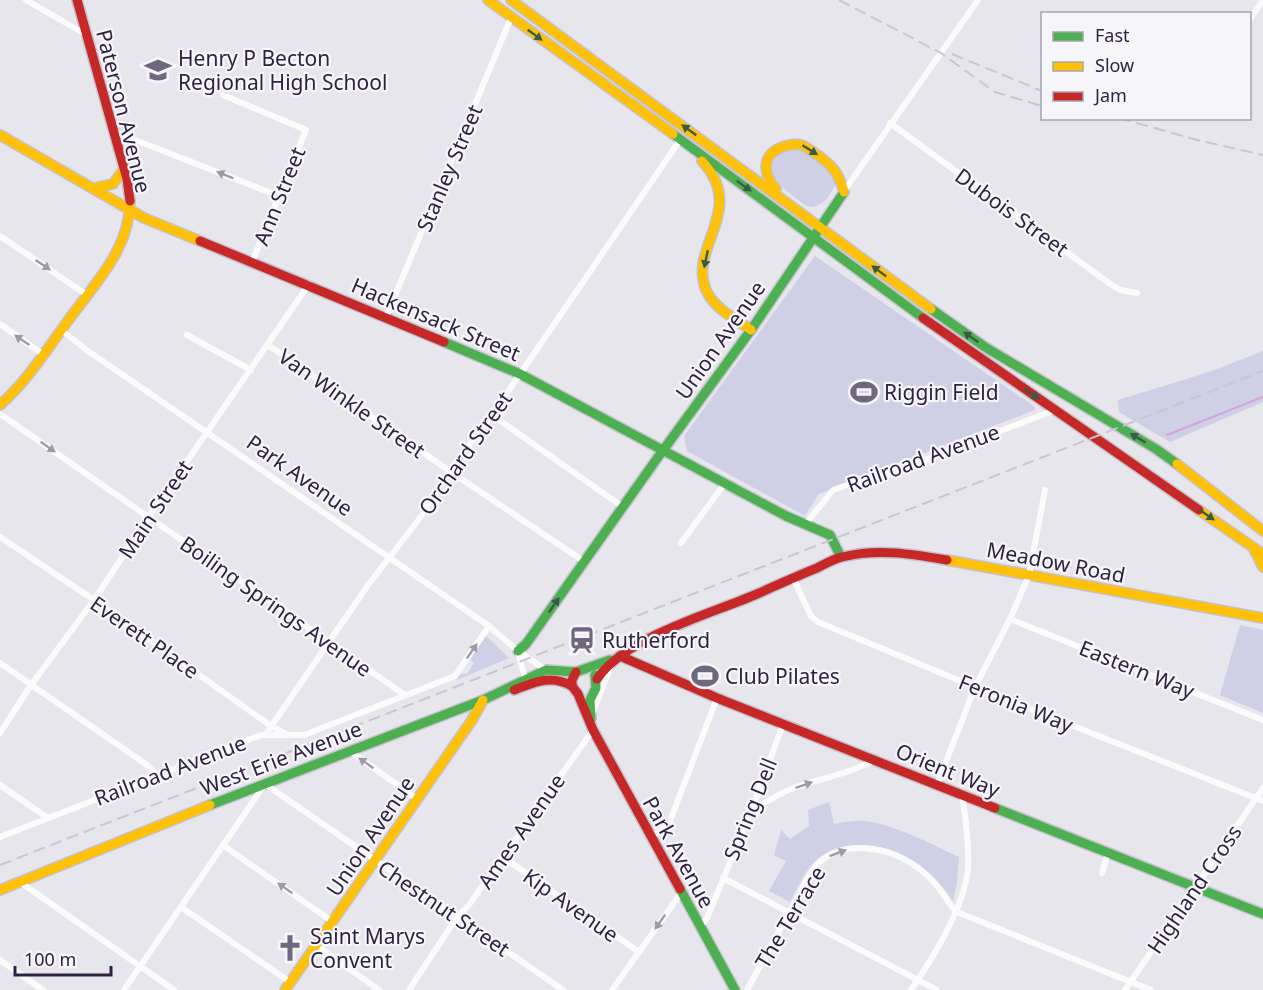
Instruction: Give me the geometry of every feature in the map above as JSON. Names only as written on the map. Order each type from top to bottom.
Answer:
[{"type":"main road","name":"Paterson Avenue","points":[[0,405],[44,355],[118,251],[125,234],[130,209],[129,188],[76,0]]},
{"type":"main road","points":[[488,0],[942,332],[1263,554]]},
{"type":"main road","points":[[511,0],[787,201],[893,282],[985,347],[1175,462],[1263,531]]},
{"type":"main road","name":"Hackensack Street","points":[[0,135],[144,218],[520,374],[804,525],[830,535],[841,557]]},
{"type":"main road","points":[[787,201],[768,181],[765,172],[767,162],[774,150],[791,144],[803,145],[832,165],[844,192]]},
{"type":"main road","points":[[691,149],[710,170],[720,194],[717,217],[705,259],[703,276],[707,293],[723,309],[751,330]]},
{"type":"main road","points":[[94,188],[119,181],[124,169]]},
{"type":"main road","name":"Union Avenue","points":[[518,651],[526,644],[751,330],[844,192]]},
{"type":"main road","points":[[1253,548],[1263,567]]},
{"type":"main road","name":"Meadow Road","points":[[620,656],[653,636],[841,557],[873,552],[902,552],[1263,618]]},
{"type":"main road","points":[[592,726],[590,700],[596,688],[597,679],[603,670],[620,656]]},
{"type":"main road","points":[[575,690],[572,680],[576,672],[620,656]]},
{"type":"main road","name":"Orient Way","points":[[620,656],[717,698],[1263,914]]},
{"type":"main road","points":[[586,669],[597,679]]},
{"type":"main road","name":"West Erie Avenue","points":[[0,890],[483,700],[525,678],[576,672]]},
{"type":"main road","points":[[483,700],[548,674],[584,695],[593,692]]},
{"type":"main road","name":"Park Avenue","points":[[575,690],[650,836],[735,990]]},
{"type":"main road","name":"Union Avenue","points":[[287,986],[472,720],[483,700]]},
{"type":"street","points":[[26,0],[86,35]]},
{"type":"street","name":"Union Avenue","points":[[844,192],[978,0]]},
{"type":"street","points":[[1251,18],[1263,0]]},
{"type":"street","name":"Stanley Street","points":[[386,317],[511,18]]},
{"type":"street","name":"Ann Street","points":[[224,95],[306,130],[252,262]]},
{"type":"street","name":"Dubois Street","points":[[890,123],[1113,286],[1120,290],[1137,293]]},
{"type":"street","points":[[112,131],[279,196]]},
{"type":"street","name":"Orchard Street","points":[[266,735],[389,557],[423,514],[449,471],[492,415],[680,140]]},
{"type":"street","points":[[0,236],[87,295]]},
{"type":"street","name":"Main Street","points":[[0,733],[31,685],[94,600],[309,285]]},
{"type":"street","points":[[0,324],[44,355]]},
{"type":"street","name":"Park Avenue","points":[[61,330],[489,626],[548,674]]},
{"type":"street","points":[[187,335],[251,370]]},
{"type":"street","name":"Van Winkle Street","points":[[268,345],[449,471],[585,561]]},
{"type":"street","name":"Railroad Avenue","points":[[804,525],[833,490],[878,474],[888,474],[1055,410]]},
{"type":"street","name":"Boiling Springs Avenue","points":[[0,414],[405,695]]},
{"type":"street","points":[[492,415],[623,507]]},
{"type":"street","points":[[681,543],[725,483]]},
{"type":"street","points":[[937,785],[975,687],[1010,619],[1029,575],[1044,490]]},
{"type":"street","name":"Everett Place","points":[[0,537],[94,600],[271,726],[291,736]]},
{"type":"street","name":"Feronia Way","points":[[793,578],[811,616],[818,622],[1259,800]]},
{"type":"street","name":"Eastern Way","points":[[1010,619],[1263,720]]},
{"type":"street","name":"Railroad Avenue","points":[[0,837],[266,735],[304,735],[454,676],[489,626]]},
{"type":"street","points":[[518,651],[525,678]]},
{"type":"street","points":[[0,663],[147,765],[157,775]]},
{"type":"street","name":"Ames Avenue","points":[[409,990],[457,916],[470,905],[592,726],[595,703],[612,663]]},
{"type":"street","points":[[650,836],[660,832],[670,821],[717,698]]},
{"type":"street","name":"Spring Dell","points":[[700,927],[706,918],[752,810],[783,724]]},
{"type":"street","points":[[350,751],[417,799]]},
{"type":"street","points":[[752,810],[791,789],[857,770],[874,760]]},
{"type":"street","points":[[124,990],[265,784]]},
{"type":"street","name":"Chestnut Street","points":[[265,784],[563,990]]},
{"type":"street","points":[[0,785],[48,818]]},
{"type":"street","name":"Highland Cross","points":[[1125,990],[1194,887],[1259,800],[1263,788]]},
{"type":"street","points":[[911,990],[957,912],[968,870],[967,828],[962,795]]},
{"type":"street","points":[[224,846],[333,922]]},
{"type":"street","name":"The Terrace","points":[[747,990],[789,912],[819,863],[849,849],[877,848],[909,862],[928,876],[942,892],[948,904],[957,912]]},
{"type":"street","points":[[1102,873],[1108,853]]},
{"type":"street","name":"Kip Avenue","points":[[503,857],[639,952]]},
{"type":"street","points":[[723,878],[937,990]]},
{"type":"street","points":[[20,882],[174,990]]},
{"type":"street","points":[[612,990],[681,893]]},
{"type":"street","points":[[181,907],[287,986]]},
{"type":"street","points":[[957,912],[1151,990]]},
{"type":"street","points":[[316,945],[379,990]]},
{"type":"street","points":[[0,960],[43,990]]},
{"type":"shaded area","points":[[798,148],[830,169],[836,182],[829,196],[817,206],[808,206],[800,201],[774,177],[772,166],[778,154]]},
{"type":"shaded area","name":"Riggin Field","points":[[815,256],[1035,407],[1035,410],[819,494],[805,516],[687,451],[684,436]]},
{"type":"shaded area","points":[[1263,351],[1263,402],[1170,442],[1119,412],[1118,400],[1212,371]]},
{"type":"shaded area","points":[[1240,625],[1263,630],[1263,713],[1220,695]]},
{"type":"shaded area","points":[[486,636],[509,658],[457,680],[459,674],[467,674],[474,663],[471,657]]},
{"type":"shaded area","points":[[829,802],[834,824],[859,821],[885,825],[959,857],[953,901],[944,888],[921,866],[894,851],[864,845],[838,848],[818,859],[810,866],[790,902],[769,891],[786,861],[774,855],[781,830],[790,839],[809,826],[808,810]]},
{"type":"waterway","points":[[1167,435],[1263,397]]},
{"type":"railway","points":[[839,0],[941,53],[995,92],[1041,106]]},
{"type":"railway","points":[[952,54],[1041,91]]},
{"type":"railway","points":[[1126,120],[1197,140],[1263,155]]},
{"type":"railway","points":[[0,865],[1263,371]]},
{"type":"traffic: fast","points":[[673,134],[923,318]]},
{"type":"traffic: fast","points":[[518,651],[526,644],[751,330],[844,192]]},
{"type":"traffic: fast","points":[[931,309],[985,347],[1156,449],[1177,464]]},
{"type":"traffic: fast","points":[[444,342],[520,374],[786,516],[830,535],[841,557]]},
{"type":"traffic: fast","points":[[210,805],[483,700],[546,670],[576,672],[610,660]]},
{"type":"traffic: fast","points":[[591,719],[590,700],[596,688],[595,675]]},
{"type":"traffic: fast","points":[[995,808],[1263,914]]},
{"type":"traffic: fast","points":[[680,889],[735,990]]},
{"type":"traffic: slow","points":[[488,0],[673,134]]},
{"type":"traffic: slow","points":[[511,0],[931,309]]},
{"type":"traffic: slow","points":[[0,135],[144,218],[200,241]]},
{"type":"traffic: slow","points":[[776,189],[768,177],[767,160],[775,150],[796,144],[807,148],[829,164],[836,173],[844,192]]},
{"type":"traffic: slow","points":[[702,161],[715,180],[719,197],[718,214],[704,261],[703,277],[712,300],[751,330]]},
{"type":"traffic: slow","points":[[94,188],[113,184],[124,169]]},
{"type":"traffic: slow","points":[[0,405],[36,365],[109,266],[124,235],[130,201]]},
{"type":"traffic: slow","points":[[1177,464],[1263,531]]},
{"type":"traffic: slow","points":[[1199,510],[1263,554]]},
{"type":"traffic: slow","points":[[1254,549],[1263,567]]},
{"type":"traffic: slow","points":[[947,560],[1263,618]]},
{"type":"traffic: slow","points":[[285,990],[472,720],[483,700]]},
{"type":"traffic: slow","points":[[0,890],[210,805]]},
{"type":"traffic: jam","points":[[77,0],[127,179],[130,201]]},
{"type":"traffic: jam","points":[[200,241],[444,342]]},
{"type":"traffic: jam","points":[[923,318],[1199,510]]},
{"type":"traffic: jam","points":[[597,679],[610,664],[648,639],[839,558],[881,552],[947,560]]},
{"type":"traffic: jam","points":[[620,656],[717,698],[995,808]]},
{"type":"traffic: jam","points":[[576,672],[572,686],[578,694],[593,730],[680,889]]},
{"type":"traffic: jam","points":[[514,690],[543,680],[557,680],[572,686]]},
{"type":"place","name":"Henry P Becton Regional High School","points":[[158,70]]},
{"type":"place","name":"Riggin Field","points":[[864,392]]},
{"type":"place","name":"Rutherford","points":[[582,640]]},
{"type":"place","name":"Club Pilates","points":[[705,676]]},
{"type":"place","name":"Saint Marys Convent","points":[[290,948]]}]
